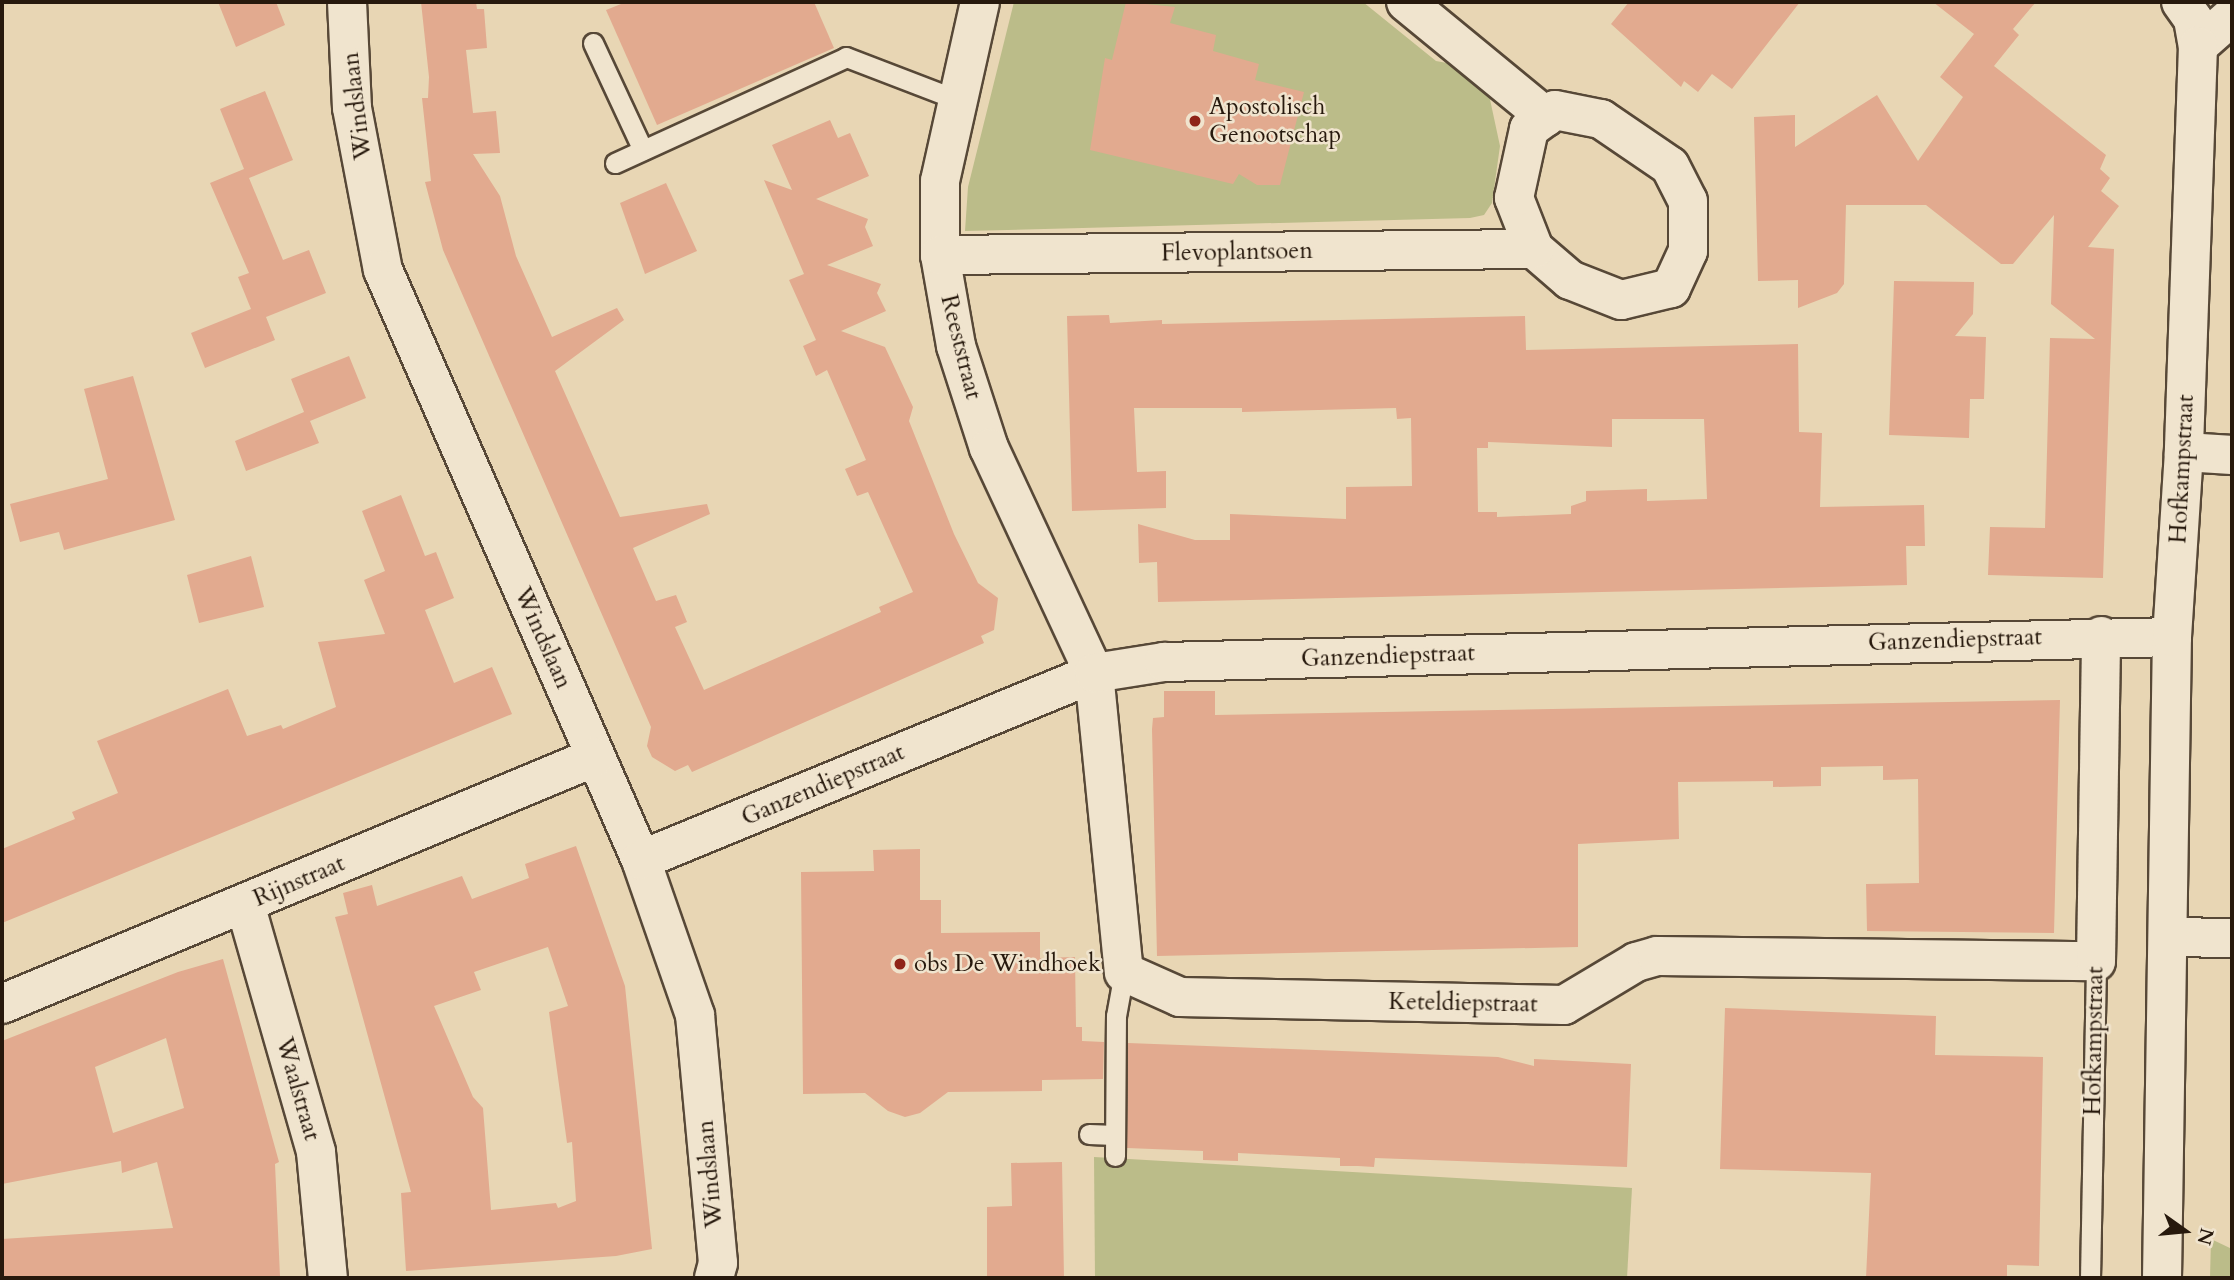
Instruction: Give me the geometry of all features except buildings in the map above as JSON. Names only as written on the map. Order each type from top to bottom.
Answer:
[{"type":"street","name":"Windslaan","points":[[347,2],[352,108],[383,270],[642,860],[695,1015],[718,1263],[714,1278]]},
{"type":"street","name":"Reeststraat","points":[[980,2],[940,181],[940,255],[956,346],[989,448],[1094,673]]},
{"type":"street","points":[[1406,2],[1546,117]]},
{"type":"street","name":"Hofkampstraat","points":[[2162,1278],[2172,637],[2183,452],[2198,46],[2193,19],[2181,2]]},
{"type":"street","points":[[2198,46],[2232,16]]},
{"type":"street","points":[[1555,110],[1601,118],[1670,166],[1688,201],[1688,251],[1671,288],[1620,300],[1570,280],[1534,249],[1514,198],[1530,129],[1546,117],[1555,110]]},
{"type":"street","name":"Flevoplantsoen","points":[[940,255],[1534,249]]},
{"type":"street","points":[[2183,452],[2232,455]]},
{"type":"street","name":"Hofkampstraat","points":[[2096,961],[2101,636]]},
{"type":"street","name":"Ganzendiepstraat","points":[[642,860],[1094,673],[1164,662],[2101,636],[2172,637]]},
{"type":"street","points":[[1094,673],[1124,972]]},
{"type":"street","name":"Rijnstraat","points":[[2,1004],[595,757]]},
{"type":"street","name":"Waalstraat","points":[[244,904],[316,1152],[328,1278]]},
{"type":"street","points":[[2169,937],[2232,937]]},
{"type":"street","name":"Keteldiepstraat","points":[[1124,972],[1180,997],[1564,1005],[1636,962],[1657,956],[2096,961]]},
{"type":"lane","points":[[593,43],[643,150]]},
{"type":"lane","points":[[615,163],[846,57],[958,100]]},
{"type":"lane","name":"Hofkampstraat","points":[[2091,1278],[2096,961]]},
{"type":"lane","points":[[1115,1156],[1116,1016],[1124,972]]},
{"type":"lane","points":[[1089,1134],[1115,1135]]},
{"type":"green space","points":[[1014,2],[1363,2],[1436,61],[1469,67],[1488,90],[1500,146],[1492,203],[1484,215],[1470,218],[965,231],[968,187]]},
{"type":"green space","points":[[1094,1157],[1632,1188],[1627,1278],[1095,1278]]},
{"type":"green space","points":[[2211,1239],[2232,1249],[2232,1278],[2210,1278]]},
{"type":"place","name":"Apostolisch Genootschap","points":[[1195,121]]},
{"type":"place","name":"obs De Windhoek","points":[[900,964]]}]
